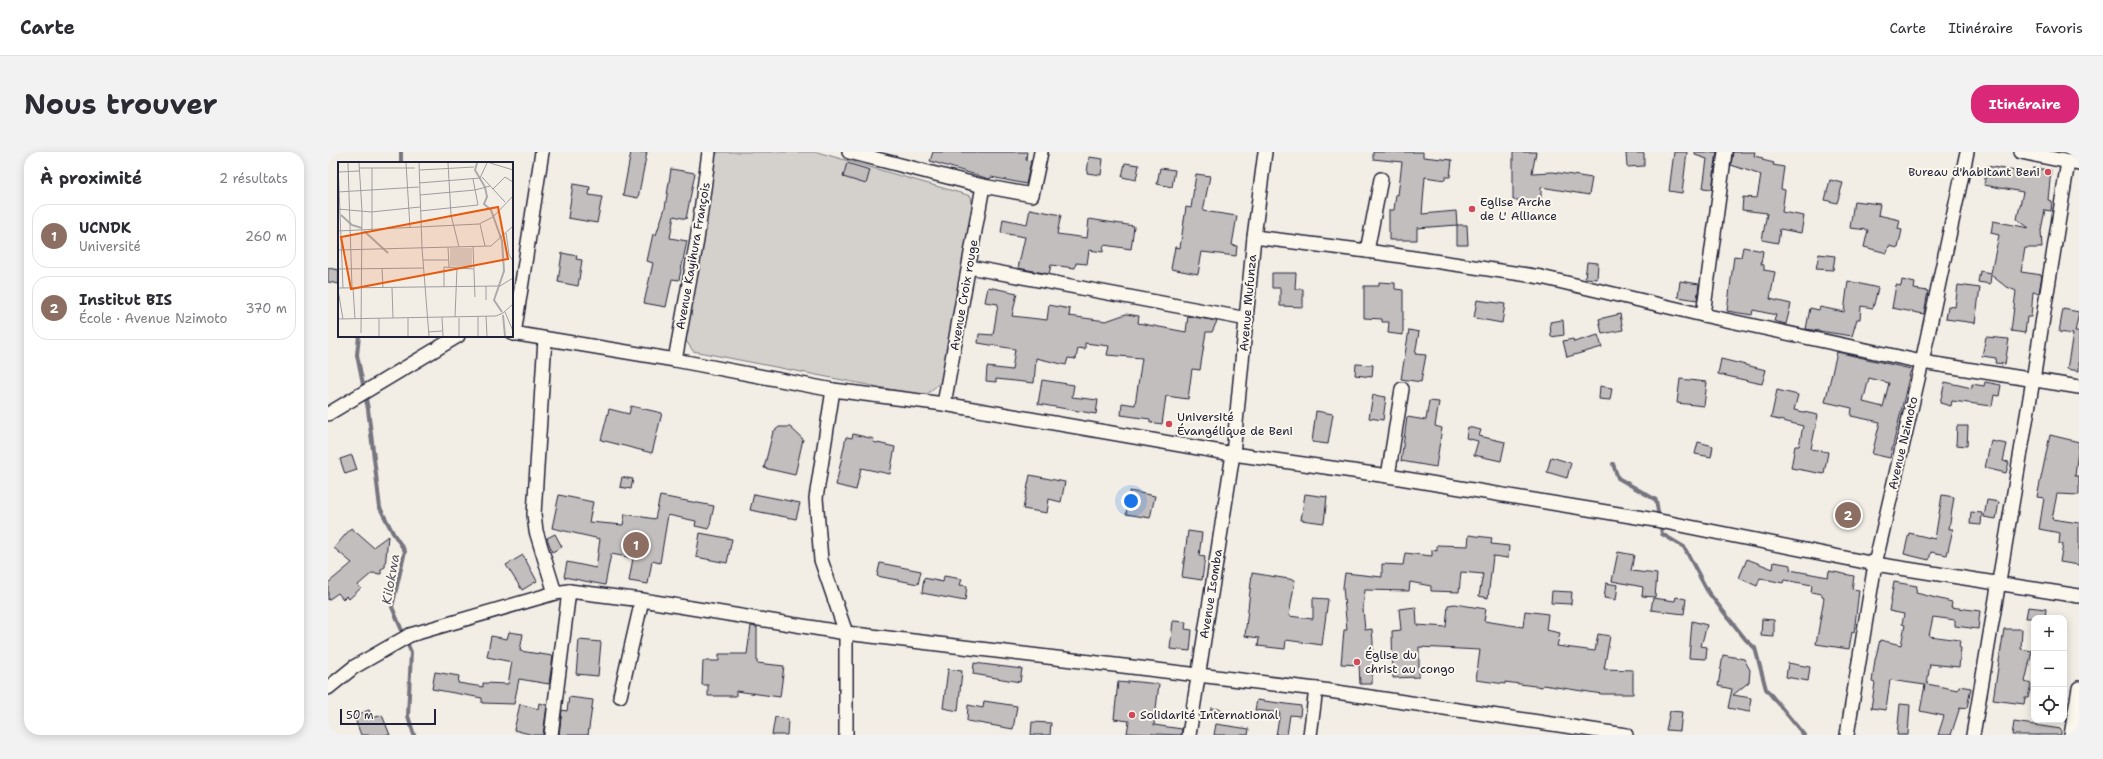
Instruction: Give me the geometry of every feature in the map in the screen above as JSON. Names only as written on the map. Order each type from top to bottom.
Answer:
[{"type":"street","points":[[542,152],[513,334],[675,360],[833,390],[944,404],[1233,454],[1388,476],[1660,521],[1875,564],[1998,582],[2079,596]]},
{"type":"street","name":"Avenue Kayihura François","points":[[675,360],[697,240],[710,152]]},
{"type":"street","points":[[849,152],[895,158],[983,186],[1032,195],[1041,152]]},
{"type":"street","name":"Avenue Mufunza","points":[[1233,454],[1254,237],[1265,152]]},
{"type":"street","points":[[1703,315],[1726,152]]},
{"type":"street","name":"Avenue Nzimoto","points":[[1847,735],[1875,564],[1922,362],[1967,152]]},
{"type":"street","points":[[1972,735],[2033,380],[2074,163],[2054,156],[2021,152]]},
{"type":"street","points":[[1367,251],[1381,179]]},
{"type":"street","name":"Avenue Croix rouge","points":[[944,404],[983,186]]},
{"type":"street","points":[[1254,237],[1367,251],[1541,277],[1703,315],[1922,362],[2079,387]]},
{"type":"street","points":[[969,267],[1247,319]]},
{"type":"street","points":[[328,414],[456,337]]},
{"type":"street","points":[[545,339],[534,514],[536,531],[555,593]]},
{"type":"street","points":[[1388,476],[1402,389]]},
{"type":"street","points":[[833,390],[816,498],[822,560],[846,633],[846,735]]},
{"type":"street","name":"Avenue Isomba","points":[[1189,735],[1233,454]]},
{"type":"street","points":[[551,735],[569,591]]},
{"type":"street","points":[[328,688],[354,667],[410,635],[555,593],[569,591],[642,600],[846,633],[1316,689],[1626,735]]},
{"type":"street","points":[[620,696],[642,600]]},
{"type":"street","points":[[2071,735],[2079,688]]},
{"type":"street","points":[[1310,735],[1316,689]]},
{"type":"shaded area","points":[[718,152],[817,152],[971,196],[974,218],[944,379],[925,396],[693,351],[684,338],[710,164]]},
{"type":"building","points":[[631,152],[647,152],[638,198],[623,195]]},
{"type":"building","points":[[933,152],[1027,152],[1026,160],[1031,161],[1026,184],[991,177],[990,179],[930,161]]},
{"type":"building","points":[[1373,152],[1423,152],[1423,157],[1452,160],[1450,177],[1445,177],[1445,180],[1425,177],[1422,214],[1456,211],[1457,225],[1417,228],[1417,240],[1389,240],[1389,210],[1394,210],[1396,194],[1398,195],[1402,162],[1373,159]]},
{"type":"building","points":[[1513,152],[1536,152],[1532,173],[1553,172],[1592,178],[1589,195],[1541,187],[1541,200],[1513,200]]},
{"type":"building","points":[[1674,152],[1687,152],[1682,193],[1669,191]]},
{"type":"building","points":[[1695,152],[1717,152],[1712,189],[1703,188],[1707,159],[1695,155]]},
{"type":"building","points":[[1733,152],[1755,152],[1754,156],[1774,163],[1773,165],[1784,167],[1781,189],[1785,190],[1782,212],[1804,216],[1801,233],[1780,229],[1778,243],[1762,240],[1767,213],[1742,210],[1743,197],[1757,198],[1761,175],[1731,165]]},
{"type":"building","points":[[1626,153],[1644,153],[1644,166],[1627,167]]},
{"type":"building","points":[[1089,157],[1103,159],[1101,175],[1087,173]]},
{"type":"building","points":[[847,163],[870,170],[866,184],[843,177]]},
{"type":"building","points":[[1125,163],[1139,165],[1136,180],[1122,177]]},
{"type":"building","points":[[1987,166],[2032,174],[2033,168],[2051,170],[2048,200],[2052,201],[2051,211],[2045,210],[2041,230],[2042,248],[2025,248],[2021,272],[2042,275],[2039,293],[2033,292],[2031,317],[2027,317],[2025,333],[2011,331],[2016,291],[2005,286],[1991,275],[1990,284],[1978,282],[1980,271],[1991,273],[1999,235],[1991,233],[1993,221],[2029,228],[2017,219],[2023,192],[1984,185]]},
{"type":"building","points":[[1160,168],[1175,170],[1172,187],[1157,184]]},
{"type":"building","points":[[671,169],[695,173],[686,219],[674,216],[670,238],[687,241],[679,280],[672,279],[666,307],[644,303],[653,263],[647,261],[653,234],[656,235],[665,208]]},
{"type":"building","points":[[1196,174],[1210,176],[1203,211],[1237,216],[1232,245],[1237,246],[1236,256],[1202,252],[1198,274],[1171,269],[1175,247],[1180,248],[1186,207],[1191,208]]},
{"type":"building","points":[[1830,180],[1843,183],[1837,203],[1825,200]]},
{"type":"building","points":[[573,184],[590,187],[589,195],[602,197],[597,223],[568,218]]},
{"type":"building","points":[[1854,201],[1880,204],[1878,215],[1900,220],[1898,229],[1902,230],[1898,248],[1889,246],[1887,253],[1864,247],[1868,230],[1850,228]]},
{"type":"building","points":[[1030,209],[1061,215],[1057,234],[1087,238],[1089,219],[1134,226],[1131,249],[1104,245],[1103,252],[1089,250],[1087,264],[1076,263],[1075,268],[1051,265],[1049,274],[1018,268],[1025,237],[1001,233],[1003,219],[1027,224]]},
{"type":"building","points":[[1457,225],[1467,225],[1468,245],[1457,245]]},
{"type":"building","points":[[1743,247],[1763,251],[1761,264],[1764,265],[1764,270],[1775,272],[1770,299],[1791,304],[1786,324],[1774,321],[1776,315],[1753,310],[1752,315],[1727,311],[1734,256],[1741,257]]},
{"type":"building","points":[[562,253],[577,256],[576,259],[582,260],[578,286],[558,282]]},
{"type":"building","points":[[1819,254],[1835,256],[1833,270],[1816,269]]},
{"type":"building","points":[[1587,262],[1598,263],[1597,279],[1585,278]]},
{"type":"building","points":[[328,268],[338,270],[338,284],[328,282]]},
{"type":"building","points":[[1272,273],[1296,273],[1295,289],[1303,289],[1303,307],[1280,306],[1280,288],[1272,288]]},
{"type":"building","points":[[1902,280],[1915,283],[1914,289],[1928,291],[1924,314],[1892,308],[1896,285],[1901,286]]},
{"type":"building","points":[[1680,281],[1699,284],[1697,300],[1678,297]]},
{"type":"building","points":[[1848,281],[1878,288],[1873,308],[1861,306],[1860,319],[1857,319],[1852,336],[1806,329],[1810,308],[1819,310],[1820,307],[1844,312]]},
{"type":"building","points":[[1379,282],[1395,283],[1395,289],[1403,290],[1403,335],[1388,333],[1389,322],[1382,322],[1382,319],[1364,318],[1364,286],[1379,286]]},
{"type":"building","points":[[1958,285],[1980,288],[1975,323],[1946,319],[1948,306],[1955,307]]},
{"type":"building","points":[[988,287],[1017,293],[1012,316],[1047,320],[1049,305],[1070,309],[1069,316],[1106,321],[1126,314],[1139,316],[1138,323],[1186,332],[1188,316],[1217,321],[1212,332],[1206,332],[1200,370],[1192,369],[1188,399],[1166,396],[1162,424],[1150,422],[1150,419],[1121,415],[1122,403],[1135,405],[1142,358],[1107,355],[1109,346],[1085,343],[1085,349],[1078,348],[1076,359],[1068,358],[1066,365],[1036,358],[1034,383],[996,379],[996,382],[986,381],[987,367],[1012,370],[1015,349],[978,343],[979,334],[993,335],[998,304],[985,302]]},
{"type":"building","points":[[1477,300],[1505,304],[1502,323],[1474,318]]},
{"type":"building","points":[[2063,309],[2079,312],[2075,332],[2079,332],[2079,371],[2067,369],[2073,334],[2059,332]]},
{"type":"building","points":[[1620,314],[1623,330],[1602,334],[1599,319]]},
{"type":"building","points":[[1563,320],[1564,335],[1551,337],[1550,322]]},
{"type":"building","points":[[1409,330],[1419,332],[1415,354],[1426,355],[1421,382],[1401,379]]},
{"type":"building","points":[[1598,335],[1602,347],[1567,357],[1563,341],[1573,339],[1574,342]]},
{"type":"building","points":[[1986,337],[2009,339],[2005,364],[1995,363],[1996,358],[1982,356]]},
{"type":"building","points":[[1837,352],[1911,369],[1890,458],[1872,454],[1880,422],[1851,416],[1852,408],[1825,402]],"holes":[[[1869,378],[1889,383],[1883,407],[1863,402]]]},
{"type":"building","points":[[1721,359],[1766,370],[1762,384],[1718,374]]},
{"type":"building","points":[[1356,364],[1373,365],[1372,377],[1355,375]]},
{"type":"building","points":[[1680,379],[1707,382],[1704,406],[1677,403]]},
{"type":"building","points":[[1042,380],[1074,385],[1072,397],[1098,400],[1096,414],[1038,404]]},
{"type":"building","points":[[1945,382],[1972,388],[1972,384],[1984,386],[1985,382],[2001,385],[1999,396],[1994,395],[1992,406],[1952,401],[1951,406],[1940,403]]},
{"type":"building","points":[[1600,386],[1612,388],[1610,400],[1599,399]]},
{"type":"building","points":[[1777,390],[1798,395],[1794,410],[1818,415],[1811,449],[1828,452],[1824,474],[1791,468],[1795,446],[1799,446],[1803,426],[1771,418]]},
{"type":"building","points":[[1373,395],[1386,397],[1383,420],[1369,418]]},
{"type":"building","points":[[1429,401],[1439,402],[1435,426],[1442,428],[1436,467],[1401,461],[1407,417],[1426,420]]},
{"type":"building","points":[[631,406],[662,413],[652,453],[601,440],[609,409],[629,414]]},
{"type":"building","points":[[1316,411],[1333,414],[1328,444],[1312,442]]},
{"type":"building","points":[[1957,426],[1968,426],[1967,446],[1956,445]]},
{"type":"building","points":[[779,427],[790,427],[803,439],[795,475],[764,468],[773,432]]},
{"type":"building","points":[[1468,427],[1481,430],[1479,436],[1505,442],[1501,461],[1474,455],[1478,441],[1466,438]]},
{"type":"building","points":[[853,434],[874,439],[873,442],[895,447],[890,474],[861,468],[856,490],[836,485],[846,437],[852,438]]},
{"type":"building","points":[[2050,435],[2079,442],[2075,476],[2079,476],[2079,495],[2057,494],[2052,519],[2079,523],[2079,565],[2060,562],[2063,544],[2059,544],[2060,533],[2039,529],[2044,498],[2037,497]]},
{"type":"building","points":[[1991,441],[2007,444],[2003,461],[2009,462],[2006,473],[1985,468]]},
{"type":"building","points":[[1698,442],[1713,446],[1711,457],[1695,454]]},
{"type":"building","points":[[352,455],[357,470],[345,474],[340,459]]},
{"type":"building","points":[[1551,457],[1571,463],[1567,478],[1547,472]]},
{"type":"building","points":[[1030,475],[1065,482],[1061,502],[1049,499],[1047,513],[1023,509]]},
{"type":"building","points":[[622,477],[633,479],[631,489],[620,487]]},
{"type":"building","points":[[1130,491],[1155,496],[1150,518],[1126,514]]},
{"type":"building","points":[[754,494],[800,503],[796,519],[750,510]]},
{"type":"building","points":[[1305,494],[1327,497],[1324,523],[1301,520]]},
{"type":"building","points":[[559,495],[593,502],[589,522],[623,525],[625,514],[655,519],[660,496],[714,506],[709,529],[695,526],[696,521],[668,515],[660,563],[652,561],[648,584],[629,581],[633,558],[611,554],[605,585],[564,577],[567,562],[596,568],[600,539],[552,528]]},
{"type":"building","points":[[1942,495],[1954,497],[1949,529],[1953,529],[1947,555],[1931,552],[1929,560],[1904,554],[1909,533],[1935,539]]},
{"type":"building","points":[[1987,500],[1999,502],[1996,519],[1984,517]]},
{"type":"building","points":[[1971,512],[1982,513],[1981,525],[1970,524]]},
{"type":"building","points":[[351,528],[373,547],[388,536],[385,567],[381,569],[381,574],[372,573],[358,585],[361,588],[349,599],[346,596],[343,599],[338,593],[328,600],[328,583],[352,563],[334,548]]},
{"type":"building","points":[[1188,531],[1202,533],[1199,556],[1205,557],[1202,580],[1182,577]]},
{"type":"building","points":[[700,533],[732,539],[727,563],[696,557]]},
{"type":"building","points":[[555,534],[562,547],[552,552],[547,538]]},
{"type":"building","points":[[1469,535],[1492,538],[1491,544],[1509,546],[1508,558],[1493,556],[1488,598],[1479,596],[1483,574],[1461,572],[1459,592],[1431,591],[1431,586],[1410,582],[1409,591],[1365,590],[1363,609],[1365,630],[1372,629],[1373,642],[1372,684],[1360,684],[1359,665],[1341,664],[1344,630],[1347,630],[1343,587],[1345,573],[1382,577],[1382,564],[1403,565],[1405,553],[1432,556],[1432,550],[1437,551],[1437,545],[1468,546]]},
{"type":"building","points":[[1618,552],[1634,555],[1631,571],[1657,574],[1655,597],[1642,596],[1643,587],[1612,581]]},
{"type":"building","points":[[523,555],[537,581],[522,590],[506,565]]},
{"type":"building","points":[[1747,559],[1773,569],[1774,562],[1791,565],[1790,570],[1828,577],[1829,571],[1854,576],[1852,589],[1859,590],[1854,633],[1852,632],[1849,649],[1816,644],[1824,598],[1822,597],[1822,594],[1811,592],[1812,585],[1784,580],[1783,583],[1760,578],[1757,586],[1739,578]]},
{"type":"building","points":[[880,563],[921,571],[918,584],[877,576]]},
{"type":"building","points":[[1252,573],[1295,580],[1289,616],[1313,619],[1313,598],[1328,599],[1322,645],[1286,640],[1285,649],[1258,646],[1259,638],[1245,636]]},
{"type":"building","points":[[944,576],[962,579],[960,585],[967,586],[965,601],[922,593],[924,578],[943,582]]},
{"type":"building","points":[[1894,582],[1917,586],[1916,593],[1952,602],[1951,607],[1980,611],[1978,629],[1955,626],[1955,620],[1933,617],[1929,636],[1960,640],[1959,647],[1961,648],[1959,667],[1930,664],[1927,684],[1958,690],[1959,686],[1971,688],[1967,708],[1960,707],[1951,735],[1938,735],[1944,716],[1920,711],[1925,685],[1890,680],[1886,710],[1871,708],[1875,683],[1872,682],[1880,640],[1901,645],[1905,625],[1902,624],[1904,614],[1889,611]]},
{"type":"building","points":[[1606,583],[1618,585],[1616,600],[1604,598]]},
{"type":"building","points":[[1552,591],[1572,592],[1571,604],[1551,603]]},
{"type":"building","points":[[1676,597],[1686,599],[1684,614],[1651,610],[1653,598],[1675,601]]},
{"type":"building","points":[[1455,604],[1486,609],[1484,621],[1523,627],[1525,611],[1548,614],[1546,630],[1560,633],[1557,646],[1595,651],[1598,634],[1610,636],[1604,669],[1633,670],[1633,694],[1602,694],[1543,685],[1542,687],[1476,680],[1480,650],[1419,647],[1419,677],[1393,678],[1392,631],[1401,630],[1399,609],[1416,607],[1417,625],[1446,627],[1448,605]]},
{"type":"building","points":[[2028,607],[2046,609],[2045,615],[2031,615],[2031,618],[2026,618]]},
{"type":"building","points":[[1762,619],[1774,620],[1774,637],[1761,636]]},
{"type":"building","points":[[1173,621],[1186,622],[1185,629],[1192,630],[1190,651],[1170,649]]},
{"type":"building","points":[[1692,621],[1707,625],[1701,646],[1707,647],[1706,659],[1689,658]]},
{"type":"building","points":[[751,626],[757,627],[757,663],[784,666],[780,697],[736,691],[736,696],[708,696],[708,685],[702,685],[703,661],[719,661],[719,654],[747,654]]},
{"type":"building","points":[[2004,629],[2022,629],[2021,649],[2031,651],[2025,682],[2031,684],[2028,698],[2025,698],[2024,704],[1993,700]]},
{"type":"building","points":[[509,632],[523,634],[520,651],[553,656],[549,684],[519,679],[514,704],[482,703],[482,698],[432,689],[435,672],[459,676],[458,683],[483,687],[483,683],[508,684],[512,662],[487,657],[491,636],[507,639]]},
{"type":"building","points":[[579,640],[601,642],[598,676],[576,674]]},
{"type":"building","points":[[1723,655],[1744,659],[1750,670],[1749,682],[1733,695],[1751,698],[1749,712],[1728,708],[1732,689],[1718,686]]},
{"type":"building","points":[[974,663],[1022,669],[1020,682],[973,674]]},
{"type":"building","points":[[1788,663],[1810,667],[1808,681],[1786,677]]},
{"type":"building","points":[[948,669],[962,671],[958,711],[943,708]]},
{"type":"building","points":[[1128,681],[1159,684],[1154,725],[1182,729],[1181,735],[1127,733],[1129,721],[1114,719],[1118,682],[1128,683]]},
{"type":"building","points":[[569,697],[593,700],[588,735],[559,735],[562,710],[567,711]]},
{"type":"building","points":[[1257,700],[1301,706],[1300,716],[1290,715],[1287,735],[1276,735],[1280,713],[1255,710]]},
{"type":"building","points":[[984,701],[1017,706],[1013,729],[967,721],[968,705],[983,708]]},
{"type":"building","points":[[539,703],[547,705],[543,735],[533,735],[514,730],[520,704],[538,709]]},
{"type":"building","points":[[1900,704],[1910,705],[1908,735],[1897,735]]},
{"type":"building","points":[[1211,708],[1221,709],[1220,719],[1210,718]]},
{"type":"building","points":[[369,710],[373,718],[382,715],[390,735],[361,735],[354,716]]},
{"type":"building","points":[[1670,711],[1682,712],[1680,731],[1666,730]]},
{"type":"building","points":[[775,717],[788,719],[787,735],[772,735]]},
{"type":"building","points":[[1032,722],[1051,723],[1050,735],[1031,735]]},
{"type":"building","points":[[2014,722],[2061,729],[2061,735],[2012,735]]},
{"type":"building","points":[[1216,724],[1249,729],[1248,735],[1214,735]]},
{"type":"waterway","points":[[401,152],[401,162]]},
{"type":"waterway","name":"Kilokwa","points":[[359,337],[357,355],[368,409],[380,508],[393,533],[405,551],[392,607],[411,652],[408,716],[414,735]]},
{"type":"waterway","points":[[1613,464],[1618,478],[1656,500],[1662,534],[1684,547],[1708,592],[1746,640],[1755,648],[1766,689],[1804,735]]},
{"type":"place","name":"Bureau d'habitant Beni","points":[[2048,172]]},
{"type":"place","name":"Eglise Arche de L' Alliance","points":[[1472,209]]},
{"type":"place","name":"Université Évangélique de Beni","points":[[1169,424]]},
{"type":"place","name":"Institut BIS","points":[[1848,515]]},
{"type":"place","name":"UCNDK","points":[[636,545]]},
{"type":"place","name":"Église du christ au congo","points":[[1357,662]]},
{"type":"place","name":"Solidarité International","points":[[1132,715]]}]
